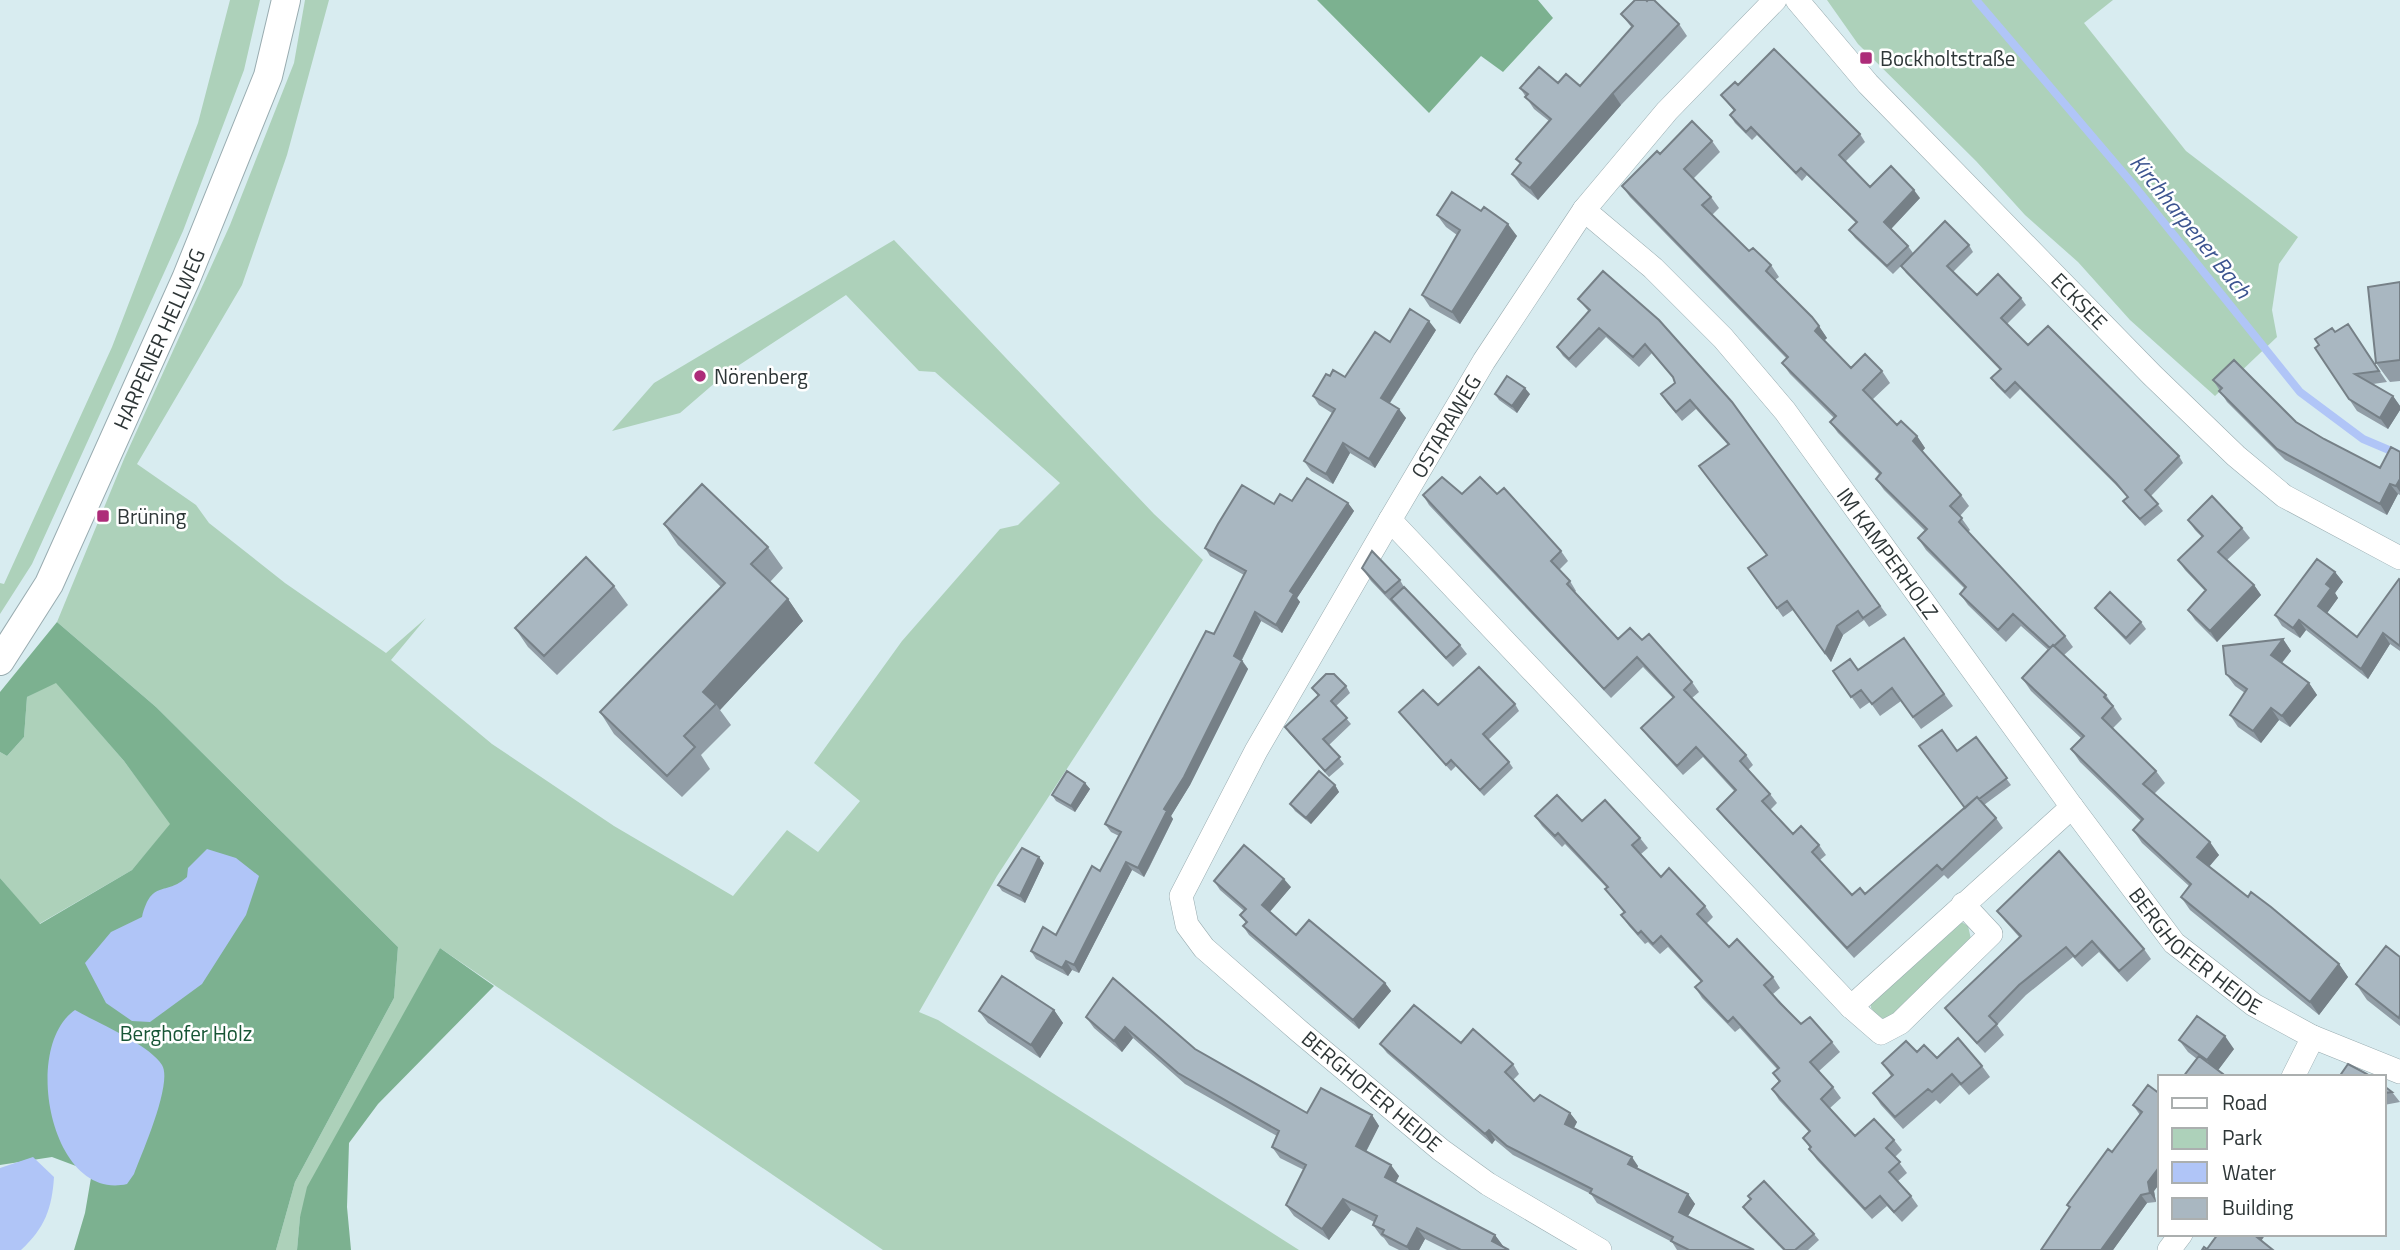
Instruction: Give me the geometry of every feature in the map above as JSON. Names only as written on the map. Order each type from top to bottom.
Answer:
[{"type":"street","name":"HARPENER HELLWEG","points":[[0,661],[49,584],[186,279],[268,76],[286,0]]},
{"type":"street","name":"OSTARAWEG","points":[[1181,896],[1211,845],[1256,751],[1390,520],[1485,361],[1584,210],[1667,111],[1776,0]]},
{"type":"street","name":"ECKSEE","points":[[1797,0],[1868,84],[2152,375],[2227,447],[2284,496],[2400,558]]},
{"type":"street","name":"IM KAMPERHOLZ","points":[[1584,210],[1653,268],[1723,338],[1785,411],[2072,807]]},
{"type":"street","points":[[1390,520],[1851,1007],[1881,1033],[1900,1023],[1990,934],[1964,904]]},
{"type":"street","points":[[1851,1007],[2072,807]]},
{"type":"street","name":"BERGHOFER HEIDE","points":[[2072,807],[2174,943],[2255,1005],[2313,1037],[2400,1072]]},
{"type":"street","name":"BERGHOFER HEIDE","points":[[1181,896],[1187,925],[1204,948],[1299,1031],[1441,1150],[1488,1184],[1600,1250]]},
{"type":"street","points":[[2294,1075],[2313,1037]]},
{"type":"green space","points":[[230,0],[260,0],[244,70],[183,231],[32,564],[0,614],[0,583],[4,584],[112,347],[198,123]]},
{"type":"green space","points":[[305,0],[329,0],[287,155],[242,285],[137,464],[196,505],[209,523],[285,583],[386,653],[426,618],[391,660],[492,744],[614,826],[733,896],[787,830],[818,852],[860,801],[814,763],[902,641],[1000,529],[1018,525],[1060,483],[935,372],[919,371],[846,295],[724,375],[680,413],[612,431],[654,383],[894,240],[1154,514],[1203,560],[997,876],[919,1012],[938,1020],[1299,1250],[883,1250],[440,948],[300,1217],[297,1250],[276,1250],[295,1182],[394,998],[398,947],[156,707],[57,622],[124,459],[230,225],[294,63]]},
{"type":"green space","points":[[1317,0],[1538,0],[1553,18],[1503,72],[1481,56],[1429,113]]},
{"type":"green space","points":[[1827,0],[2113,0],[2084,23],[2186,151],[2298,237],[2279,264],[2272,310],[2277,337],[2215,396],[2130,320],[2078,262],[2025,215],[1976,161],[1858,44]]},
{"type":"green space","name":"Berghofer Holz","points":[[57,622],[156,707],[398,947],[394,998],[295,1182],[276,1250],[74,1250],[85,1213],[92,1172],[52,1157],[0,1165],[0,878],[40,924],[132,870],[170,824],[124,761],[56,683],[27,697],[24,737],[7,756],[0,752],[0,692]]},
{"type":"green space","points":[[56,682],[124,761],[171,824],[132,870],[39,924],[0,878],[0,752],[7,756],[24,737],[27,697]]},
{"type":"green space","points":[[1960,921],[1968,926],[1971,939],[1888,1019],[1878,1017],[1871,1008],[1871,998]]},
{"type":"green space","points":[[440,948],[494,986],[378,1104],[349,1143],[347,1207],[351,1250],[297,1250],[300,1217],[307,1187]]},
{"type":"water","points":[[207,849],[236,858],[259,876],[246,915],[202,984],[150,1022],[132,1021],[106,1003],[85,963],[111,932],[142,917],[150,897],[155,892],[187,877],[188,868]]},
{"type":"water","points":[[75,1010],[135,1042],[162,1065],[164,1074],[160,1102],[134,1174],[127,1184],[101,1183],[79,1170],[63,1147],[52,1118],[48,1086],[50,1055],[59,1029]]},
{"type":"water","points":[[33,1157],[54,1177],[46,1217],[36,1234],[21,1250],[0,1250],[0,1168]]},
{"type":"building","points":[[1635,0],[1654,0],[1679,24],[1613,93],[1530,188],[1512,174],[1521,163],[1516,159],[1551,119],[1525,97],[1528,94],[1520,88],[1539,67],[1558,83],[1566,74],[1580,86],[1633,26],[1621,14]]},
{"type":"building","points":[[1774,49],[1860,134],[1839,155],[1870,187],[1891,166],[1914,190],[1884,222],[1908,246],[1887,266],[1849,230],[1857,222],[1801,168],[1796,173],[1751,127],[1746,132],[1730,115],[1735,110],[1721,95],[1735,82],[1738,85]]},
{"type":"building","points":[[1692,121],[1712,141],[1684,169],[1711,197],[1702,205],[1749,251],[1753,248],[1771,265],[1766,271],[1812,317],[1819,326],[1815,331],[1851,368],[1865,354],[1882,371],[1863,390],[1897,425],[1901,421],[1917,436],[1913,441],[1961,495],[1950,506],[1962,518],[1959,522],[2065,636],[2054,646],[2050,648],[2013,614],[1998,630],[1960,594],[1966,587],[1918,538],[1927,529],[1876,479],[1881,473],[1830,422],[1836,416],[1782,363],[1788,357],[1622,186],[1657,151],[1660,154]]},
{"type":"building","points":[[1452,192],[1481,211],[1484,207],[1508,224],[1452,312],[1422,295],[1460,230],[1437,215]]},
{"type":"building","points":[[1945,221],[1969,245],[1947,266],[1977,295],[1998,274],[2021,298],[2001,318],[2028,345],[2048,326],[2179,456],[2145,490],[2158,504],[2140,519],[2123,501],[2128,497],[2116,483],[2015,382],[2005,392],[1991,378],[2001,369],[1901,266]]},
{"type":"building","points":[[1603,271],[1659,320],[1732,402],[1880,606],[1863,618],[1858,611],[1837,626],[1825,653],[1787,601],[1777,608],[1748,568],[1767,555],[1699,466],[1729,444],[1690,400],[1676,412],[1661,394],[1675,383],[1673,377],[1645,344],[1633,357],[1599,328],[1569,359],[1557,347],[1590,310],[1578,299]]},
{"type":"building","points":[[2400,282],[2400,360],[2376,363],[2368,287]]},
{"type":"building","points":[[1410,309],[1429,321],[1381,398],[1399,409],[1369,459],[1343,443],[1326,474],[1304,461],[1335,409],[1313,396],[1326,374],[1330,376],[1333,370],[1345,377],[1375,332],[1390,342]]},
{"type":"building","points":[[2348,324],[2379,371],[2355,374],[2393,396],[2380,418],[2349,399],[2315,348],[2319,345],[2315,339],[2332,328],[2335,332]]},
{"type":"building","points":[[2234,360],[2296,422],[2324,439],[2380,468],[2391,447],[2400,452],[2400,479],[2396,486],[2390,484],[2380,504],[2277,449],[2219,391],[2222,388],[2213,380]]},
{"type":"building","points":[[1507,376],[1525,388],[1512,406],[1495,394]]},
{"type":"building","points":[[1442,477],[1462,494],[1480,477],[1497,494],[1504,488],[1561,551],[1551,561],[1570,581],[1567,584],[1618,639],[1630,628],[1642,640],[1649,634],[1692,682],[1684,690],[1746,755],[1740,761],[1770,794],[1762,801],[1793,834],[1801,826],[1819,845],[1812,852],[1852,895],[1860,888],[1865,894],[1977,797],[1996,818],[1942,870],[1937,865],[1847,948],[1717,809],[1736,790],[1696,747],[1677,766],[1641,728],[1674,697],[1637,657],[1604,689],[1423,495]]},
{"type":"building","points":[[1307,478],[1348,503],[1290,591],[1294,594],[1276,625],[1255,612],[1234,656],[1242,661],[1184,777],[1164,809],[1167,811],[1138,868],[1126,862],[1074,965],[1066,961],[1062,968],[1031,951],[1043,927],[1056,935],[1092,866],[1100,871],[1121,832],[1105,824],[1206,631],[1214,634],[1246,571],[1205,548],[1242,485],[1274,504],[1280,494],[1292,501]]},
{"type":"building","points":[[702,484],[768,547],[751,564],[788,599],[703,692],[716,704],[684,736],[695,747],[667,776],[600,712],[725,583],[664,524]]},
{"type":"building","points":[[2212,496],[2242,528],[2218,552],[2254,585],[2210,631],[2188,610],[2206,590],[2178,560],[2203,536],[2188,520]]},
{"type":"building","points":[[1372,551],[1400,580],[1385,593],[1362,568]]},
{"type":"building","points":[[586,557],[614,586],[544,656],[515,628]]},
{"type":"building","points":[[2317,559],[2335,572],[2326,584],[2331,588],[2318,606],[2357,637],[2400,580],[2400,646],[2383,633],[2361,669],[2299,620],[2293,628],[2275,615]]},
{"type":"building","points":[[1404,587],[1460,645],[1446,658],[1391,599]]},
{"type":"building","points":[[2110,592],[2141,622],[2126,638],[2095,608]]},
{"type":"building","points":[[1904,638],[1944,694],[1913,717],[1892,688],[1872,704],[1861,690],[1851,697],[1833,671],[1850,659],[1858,670]]},
{"type":"building","points":[[2283,639],[2271,655],[2309,683],[2282,716],[2271,708],[2253,731],[2230,715],[2247,689],[2226,674],[2223,646]]},
{"type":"building","points":[[2053,645],[2106,695],[2104,697],[2113,706],[2102,718],[2156,771],[2143,784],[2210,842],[2197,857],[2248,897],[2251,892],[2271,907],[2339,964],[2310,1002],[2181,897],[2191,884],[2133,830],[2143,819],[2071,749],[2084,736],[2022,678]]},
{"type":"building","points":[[1479,667],[1515,704],[1483,734],[1509,762],[1480,790],[1451,760],[1446,765],[1399,712],[1423,690],[1438,705]]},
{"type":"building","points":[[1326,674],[1334,674],[1346,686],[1331,701],[1347,718],[1323,739],[1340,757],[1325,771],[1285,727],[1319,695],[1312,688]]},
{"type":"building","points":[[1942,730],[1957,751],[1976,737],[2007,778],[1965,808],[1919,746]]},
{"type":"building","points":[[1067,771],[1085,783],[1071,806],[1052,795]]},
{"type":"building","points":[[1319,771],[1335,785],[1306,818],[1290,804]]},
{"type":"building","points":[[1557,795],[1582,821],[1605,800],[1640,838],[1632,845],[1661,877],[1669,868],[1705,906],[1697,914],[1729,947],[1737,939],[1773,977],[1764,985],[1780,1003],[1801,1024],[1810,1017],[1832,1042],[1810,1062],[1833,1087],[1821,1099],[1855,1136],[1874,1119],[1894,1140],[1886,1148],[1900,1162],[1889,1172],[1911,1196],[1894,1212],[1880,1196],[1865,1209],[1809,1149],[1811,1147],[1803,1138],[1810,1131],[1772,1089],[1780,1081],[1773,1073],[1779,1068],[1733,1017],[1728,1022],[1695,987],[1702,981],[1661,936],[1653,944],[1641,931],[1638,934],[1621,915],[1625,912],[1605,889],[1608,887],[1558,833],[1555,836],[1535,816]]},
{"type":"building","points":[[1244,845],[1284,879],[1262,905],[1296,935],[1309,920],[1385,983],[1353,1020],[1243,926],[1247,922],[1240,915],[1246,909],[1214,881]]},
{"type":"building","points":[[1022,848],[1039,857],[1020,896],[998,885]]},
{"type":"building","points":[[2059,851],[2144,949],[2119,971],[2092,941],[2075,957],[2066,947],[2019,985],[1989,1016],[1997,1024],[1977,1043],[1945,1008],[2021,936],[1997,911]]},
{"type":"building","points":[[2386,946],[2400,957],[2399,1018],[2356,984]]},
{"type":"building","points":[[1002,976],[1054,1010],[1031,1045],[979,1011]]},
{"type":"building","points":[[1113,978],[1195,1049],[1307,1113],[1321,1088],[1372,1115],[1356,1146],[1391,1165],[1385,1177],[1495,1235],[1492,1241],[1509,1250],[1461,1250],[1417,1228],[1407,1247],[1382,1234],[1384,1230],[1373,1225],[1377,1216],[1343,1199],[1322,1229],[1286,1205],[1306,1165],[1272,1147],[1279,1131],[1178,1073],[1125,1027],[1114,1041],[1086,1017]]},
{"type":"building","points":[[1414,1005],[1461,1043],[1473,1029],[1513,1064],[1505,1072],[1534,1101],[1540,1095],[1570,1113],[1565,1124],[1632,1157],[1628,1164],[1688,1194],[1679,1212],[1754,1250],[1689,1250],[1671,1241],[1673,1237],[1590,1193],[1592,1189],[1507,1146],[1489,1130],[1485,1134],[1380,1044]]},
{"type":"building","points":[[2197,1016],[2225,1036],[2207,1060],[2179,1040]]},
{"type":"building","points":[[1958,1038],[1982,1066],[1961,1084],[1952,1074],[1932,1092],[1928,1089],[1895,1117],[1873,1093],[1893,1075],[1882,1063],[1906,1041],[1917,1052],[1924,1045],[1937,1058]]},
{"type":"building","points":[[2199,1056],[2223,1074],[2222,1075],[2185,1075]]},
{"type":"building","points":[[2348,1064],[2368,1075],[2340,1075]]},
{"type":"building","points":[[2148,1085],[2158,1092],[2158,1169],[2148,1182],[2150,1193],[2141,1195],[2101,1250],[2041,1250],[2070,1207],[2067,1205],[2108,1149],[2112,1152],[2142,1112],[2133,1105]]},
{"type":"building","points":[[1764,1181],[1814,1234],[1795,1250],[1785,1250],[1743,1207],[1751,1199],[1748,1196]]},
{"type":"building","points":[[2217,1236],[2256,1236],[2273,1250],[2202,1250],[2204,1247],[2207,1249]]},
{"type":"waterway","name":"Kirchharpener Bach","points":[[1976,0],[2132,183],[2300,392],[2363,439],[2396,453]]},
{"type":"place","name":"Bockholtstraße","points":[[1866,58]]},
{"type":"place","name":"Nörenberg","points":[[700,376]]},
{"type":"place","name":"Brüning","points":[[103,516]]}]
